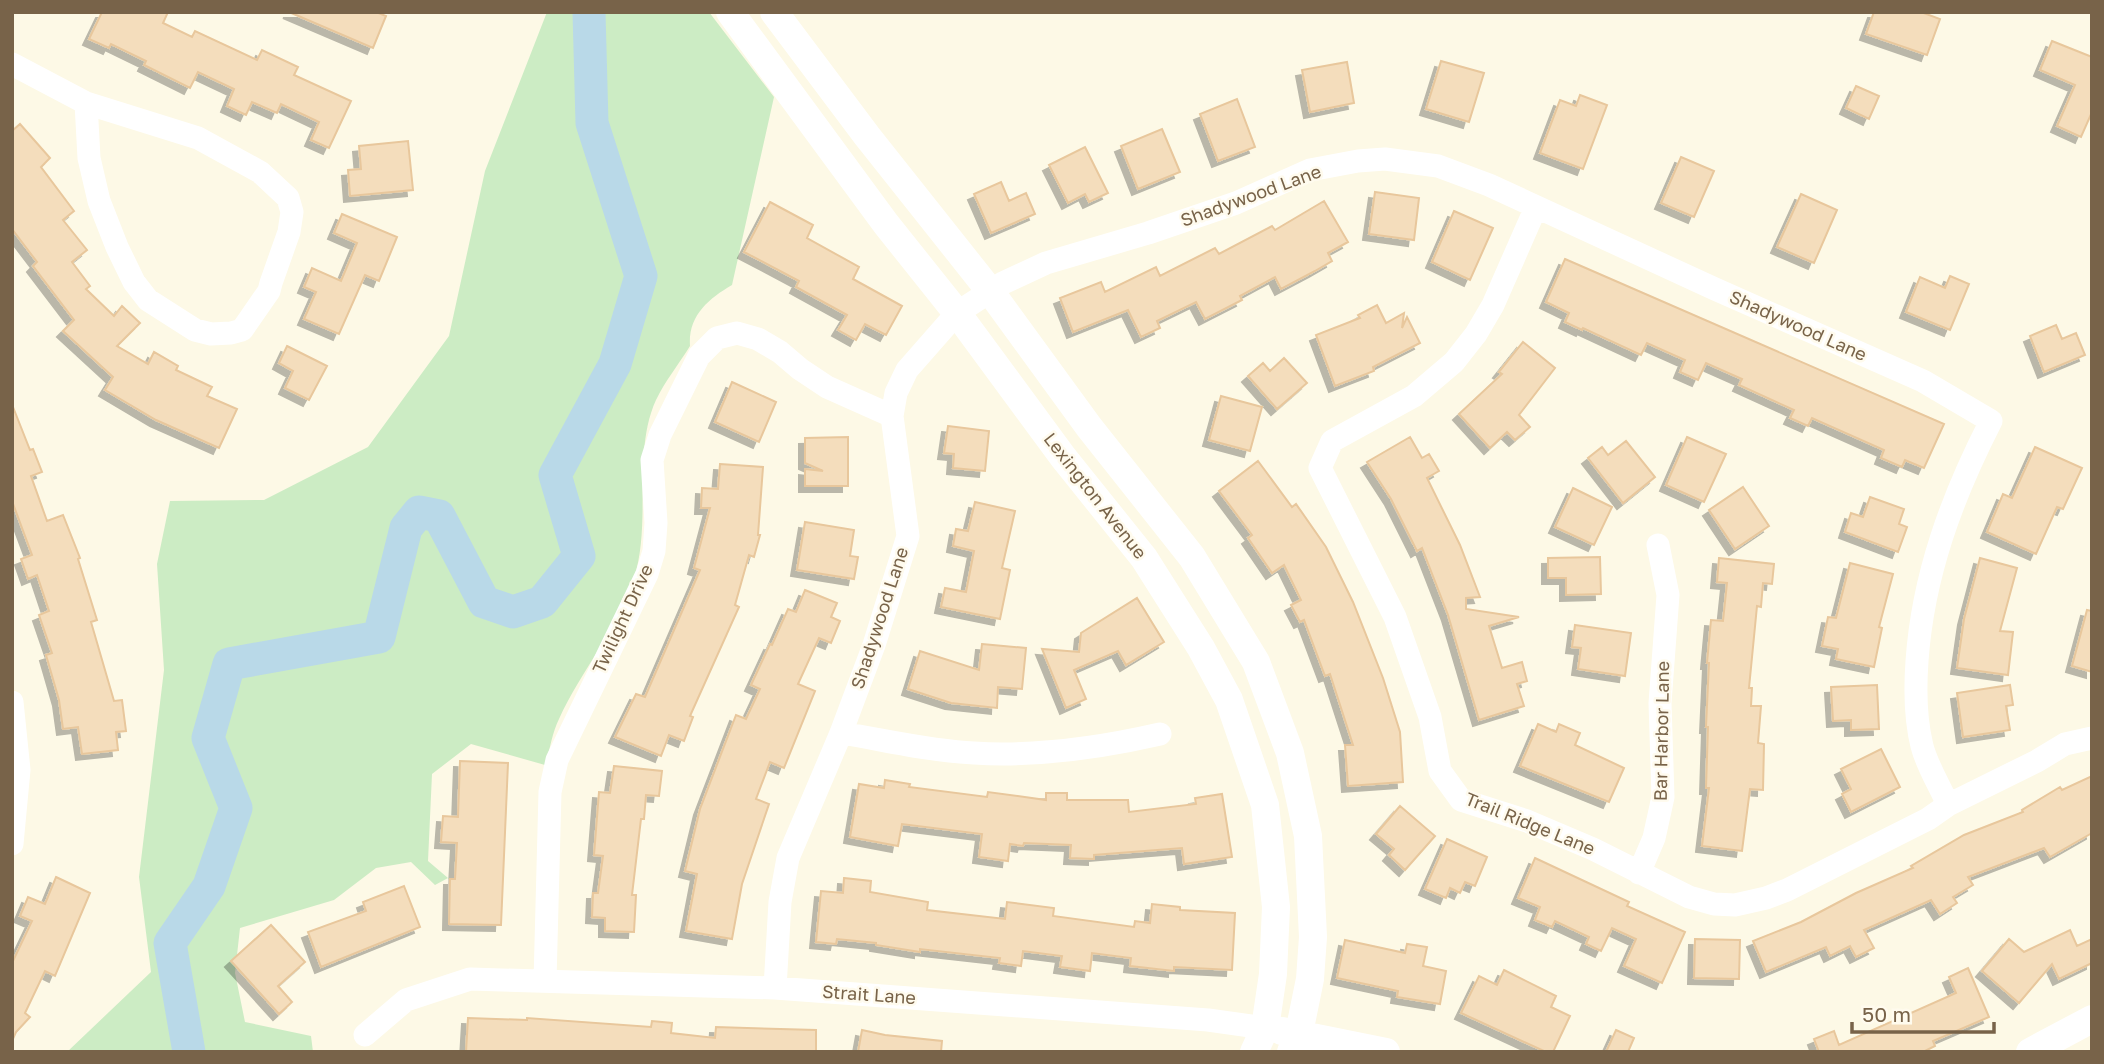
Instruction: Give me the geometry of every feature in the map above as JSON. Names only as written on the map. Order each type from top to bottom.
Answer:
[{"type":"street","name":"Lexington Avenue","points":[[730,12],[886,224],[957,313],[1063,457],[1144,558],[1201,648],[1229,700],[1265,805],[1276,907],[1273,974],[1259,1040]]},
{"type":"street","points":[[774,12],[867,136],[990,291],[1089,427],[1192,557],[1256,662],[1290,753],[1308,836],[1313,937],[1310,979],[1295,1042]]},
{"type":"street","points":[[12,64],[86,103],[198,138],[260,172],[288,198],[292,212],[289,232],[271,284],[242,330],[211,334],[195,330],[148,299],[134,282],[99,201],[89,158],[86,103]]},
{"type":"street","name":"Shadywood Lane","points":[[775,988],[780,902],[788,858],[841,733],[874,645],[908,536],[892,416],[896,393],[906,370],[957,313],[990,291],[1046,263],[1148,233],[1236,202],[1310,170],[1358,161],[1384,159],[1438,166],[1489,185],[1923,381],[1991,421],[1958,490],[1943,530],[1928,579],[1919,630],[1915,695],[1922,747],[1948,805]]},
{"type":"street","name":"Trail Ridge Lane","points":[[1536,207],[1493,305],[1476,334],[1454,362],[1414,396],[1332,441],[1321,468],[1395,617],[1430,717],[1440,771],[1461,800],[1527,821],[1593,849],[1689,897],[1714,904],[1745,902],[1787,890],[1928,820],[1948,805],[2037,761],[2065,744],[2092,738]]},
{"type":"street","name":"Twilight Drive","points":[[545,981],[550,792],[557,760],[647,574],[654,551],[656,523],[652,460],[660,435],[699,356],[717,338],[737,332],[780,352],[827,387],[892,416]]},
{"type":"street","name":"Bar Harbor Lane","points":[[1639,873],[1654,838],[1663,797],[1660,703],[1668,595],[1658,544]]},
{"type":"street","points":[[12,702],[19,771],[15,838],[12,844]]},
{"type":"street","points":[[841,733],[972,753],[1024,754],[1105,747],[1160,734]]},
{"type":"street","name":"Strait Lane","points":[[365,1035],[406,1000],[470,979],[775,988],[1208,1020],[1259,1040],[1386,1052]]},
{"type":"street","points":[[2030,1052],[2092,1019]]},
{"type":"green space","points":[[547,12],[709,12],[774,97],[732,285],[715,296],[696,317],[690,335],[690,346],[656,400],[649,420],[643,465],[642,534],[634,578],[627,597],[559,719],[545,765],[471,744],[432,774],[428,861],[448,878],[435,885],[411,862],[376,868],[334,900],[240,928],[235,973],[245,1022],[311,1036],[313,1052],[67,1052],[151,972],[139,877],[164,670],[157,564],[170,501],[264,500],[368,447],[449,336],[485,171]]},
{"type":"building","points":[[102,12],[168,12],[163,23],[192,37],[195,31],[257,60],[262,50],[298,67],[294,75],[351,101],[329,148],[311,140],[319,122],[281,104],[277,113],[252,102],[246,115],[227,106],[234,89],[198,72],[190,88],[144,65],[146,61],[111,44],[109,48],[89,39]]},
{"type":"building","points":[[289,12],[376,12],[386,16],[373,48]]},
{"type":"building","points":[[1874,12],[1921,12],[1940,19],[1927,55],[1866,34]]},
{"type":"building","points":[[2052,41],[2092,57],[2092,112],[2081,137],[2057,126],[2075,85],[2040,70]]},
{"type":"building","points":[[1441,61],[1484,73],[1469,122],[1426,109]]},
{"type":"building","points":[[1347,62],[1354,103],[1310,112],[1302,70]]},
{"type":"building","points":[[1856,86],[1879,96],[1869,119],[1846,108]]},
{"type":"building","points":[[1580,95],[1607,105],[1583,169],[1540,153],[1560,100],[1576,106]]},
{"type":"building","points":[[1237,99],[1255,147],[1218,161],[1200,114]]},
{"type":"building","points":[[20,124],[50,158],[41,167],[74,211],[63,220],[87,250],[72,262],[90,286],[86,289],[114,316],[122,306],[140,323],[117,346],[148,364],[154,352],[178,366],[176,370],[212,387],[207,396],[237,409],[219,448],[156,420],[105,390],[113,377],[63,331],[74,320],[33,266],[37,262],[12,229],[12,131]]},
{"type":"building","points":[[1162,129],[1180,172],[1138,189],[1121,146]]},
{"type":"building","points":[[408,141],[413,190],[350,196],[348,170],[361,169],[359,146]]},
{"type":"building","points":[[1085,147],[1108,193],[1089,202],[1085,194],[1068,203],[1049,165]]},
{"type":"building","points":[[1681,157],[1714,171],[1694,217],[1661,203]]},
{"type":"building","points":[[1001,182],[1009,201],[1026,193],[1035,214],[991,233],[974,194]]},
{"type":"building","points":[[1375,192],[1419,198],[1414,240],[1369,234]]},
{"type":"building","points":[[1801,194],[1837,210],[1814,263],[1777,247]]},
{"type":"building","points":[[1324,201],[1348,242],[1328,253],[1332,261],[1281,289],[1275,277],[1240,296],[1242,300],[1205,319],[1196,302],[1157,321],[1160,328],[1141,337],[1128,310],[1073,332],[1060,298],[1101,282],[1105,292],[1156,267],[1160,276],[1215,248],[1219,254],[1272,226],[1275,230]]},
{"type":"building","points":[[770,202],[813,225],[807,238],[859,267],[853,279],[902,306],[886,335],[865,324],[856,340],[838,330],[847,315],[796,287],[799,281],[744,252]]},
{"type":"building","points":[[1454,211],[1493,228],[1470,280],[1432,262]]},
{"type":"building","points":[[342,214],[397,237],[379,281],[365,275],[339,334],[304,319],[316,292],[304,287],[312,268],[341,281],[357,243],[334,233]]},
{"type":"building","points":[[1565,259],[1944,424],[1924,468],[1905,460],[1902,467],[1881,458],[1884,450],[1812,418],[1808,426],[1790,418],[1794,410],[1739,385],[1742,379],[1706,363],[1698,380],[1680,372],[1685,360],[1647,343],[1641,355],[1565,322],[1569,313],[1546,302]]},
{"type":"building","points":[[1950,276],[1969,284],[1950,330],[1906,312],[1920,277],[1945,288]]},
{"type":"building","points":[[1377,305],[1386,323],[1404,313],[1402,328],[1407,317],[1420,343],[1373,367],[1374,371],[1335,386],[1316,335],[1360,318],[1358,315]]},
{"type":"building","points":[[2056,325],[2062,339],[2076,333],[2085,355],[2044,372],[2030,336]]},
{"type":"building","points":[[1523,342],[1555,368],[1519,415],[1530,427],[1515,440],[1507,432],[1490,448],[1459,414],[1502,374],[1499,372]]},
{"type":"building","points":[[287,346],[327,366],[309,400],[285,388],[293,371],[279,363]]},
{"type":"building","points":[[1284,358],[1307,383],[1277,409],[1248,376],[1263,363],[1270,371]]},
{"type":"building","points":[[732,382],[776,402],[759,442],[715,422]]},
{"type":"building","points":[[1221,396],[1262,407],[1250,451],[1209,440]]},
{"type":"building","points":[[13,407],[42,472],[31,476],[47,521],[63,515],[80,558],[78,559],[97,620],[91,622],[114,701],[122,700],[126,731],[116,732],[118,750],[82,754],[78,727],[63,729],[59,700],[46,655],[52,653],[39,615],[49,611],[37,575],[28,579],[21,559],[32,555],[12,501]]},
{"type":"building","points":[[948,426],[989,431],[985,471],[953,468],[954,454],[944,453]]},
{"type":"building","points":[[848,437],[848,486],[805,486],[805,469],[823,471],[805,463],[805,438]]},
{"type":"building","points":[[1410,437],[1422,458],[1429,454],[1439,471],[1427,478],[1460,545],[1480,597],[1466,598],[1466,609],[1519,617],[1489,626],[1502,668],[1522,662],[1527,681],[1517,684],[1524,706],[1479,720],[1448,615],[1422,548],[1417,551],[1391,499],[1367,462]]},
{"type":"building","points":[[1687,437],[1726,454],[1704,502],[1666,485]]},
{"type":"building","points":[[1626,441],[1655,477],[1623,503],[1588,458],[1602,447],[1608,455]]},
{"type":"building","points":[[2035,447],[2082,468],[2063,509],[2057,507],[2036,554],[1987,532],[2003,494],[2012,498]]},
{"type":"building","points":[[1258,461],[1292,507],[1296,504],[1326,547],[1353,602],[1383,678],[1400,732],[1403,782],[1348,786],[1345,745],[1353,745],[1330,674],[1325,676],[1304,620],[1300,622],[1291,605],[1301,600],[1284,565],[1272,573],[1248,538],[1252,535],[1219,491]]},
{"type":"building","points":[[720,464],[763,467],[760,535],[754,557],[749,555],[735,605],[739,607],[690,716],[693,717],[684,741],[669,735],[661,756],[615,737],[636,694],[645,697],[700,570],[694,568],[710,508],[701,508],[702,488],[718,489]]},
{"type":"building","points":[[1743,487],[1769,526],[1735,549],[1709,510]]},
{"type":"building","points":[[1573,488],[1612,507],[1594,545],[1555,527]]},
{"type":"building","points":[[1870,497],[1904,509],[1899,524],[1907,527],[1898,552],[1845,532],[1851,513],[1863,517]]},
{"type":"building","points":[[975,502],[1015,511],[1002,568],[1010,570],[1000,619],[941,607],[945,588],[966,592],[974,551],[953,546],[956,529],[968,531]]},
{"type":"building","points":[[805,522],[854,530],[850,556],[858,557],[854,579],[797,570]]},
{"type":"building","points":[[1600,557],[1601,594],[1566,595],[1566,578],[1548,578],[1548,558]]},
{"type":"building","points":[[1719,558],[1774,564],[1772,584],[1763,583],[1761,607],[1757,606],[1749,688],[1752,688],[1751,706],[1761,706],[1758,743],[1764,744],[1763,790],[1750,789],[1742,851],[1702,846],[1709,788],[1706,788],[1706,727],[1711,620],[1723,621],[1727,583],[1717,582]]},
{"type":"building","points":[[1980,558],[2017,568],[2000,631],[2013,632],[2008,675],[1957,668],[1964,619]]},
{"type":"building","points":[[1850,563],[1893,574],[1879,627],[1882,628],[1874,667],[1836,659],[1838,649],[1822,646],[1828,617],[1836,618]]},
{"type":"building","points":[[805,590],[837,603],[831,617],[840,621],[831,643],[819,638],[798,684],[815,691],[784,768],[770,762],[756,799],[769,804],[742,884],[732,939],[686,931],[697,874],[685,871],[700,809],[736,715],[746,719],[760,689],[751,685],[770,644],[772,645],[788,609],[796,612]]},
{"type":"building","points":[[1137,598],[1164,642],[1126,665],[1118,651],[1074,670],[1086,699],[1066,708],[1042,649],[1079,652],[1081,633]]},
{"type":"building","points":[[2087,610],[2092,611],[2092,672],[2072,666]]},
{"type":"building","points":[[1575,625],[1631,633],[1625,676],[1578,669],[1581,648],[1572,647]]},
{"type":"building","points":[[982,644],[1026,648],[1022,689],[998,687],[997,708],[951,703],[908,689],[920,651],[979,670]]},
{"type":"building","points":[[1877,685],[1879,729],[1851,730],[1851,720],[1833,721],[1831,687]]},
{"type":"building","points":[[2010,685],[2013,705],[2006,706],[2010,730],[1963,737],[1957,693]]},
{"type":"building","points":[[1538,724],[1556,732],[1559,724],[1580,733],[1575,745],[1624,768],[1609,802],[1520,766]]},
{"type":"building","points":[[1881,749],[1900,787],[1851,812],[1842,794],[1851,789],[1841,769]]},
{"type":"building","points":[[460,761],[508,763],[501,925],[449,924],[450,879],[455,879],[457,843],[441,842],[443,816],[458,817]]},
{"type":"building","points":[[614,766],[662,771],[659,796],[646,795],[644,819],[641,819],[632,895],[636,895],[634,932],[605,931],[605,918],[592,917],[593,893],[598,893],[603,856],[594,855],[599,792],[610,793]]},
{"type":"building","points":[[2092,776],[2092,833],[2050,857],[2044,848],[1968,877],[1973,885],[1953,897],[1957,903],[1940,914],[1931,900],[1864,930],[1874,948],[1856,957],[1850,946],[1830,956],[1826,947],[1766,972],[1753,941],[1801,922],[1856,893],[1913,868],[1911,866],[1964,835],[2023,812],[2022,810],[2060,787],[2062,790]]},
{"type":"building","points":[[885,780],[910,784],[909,787],[987,797],[988,792],[1046,800],[1046,793],[1067,793],[1067,800],[1128,800],[1129,812],[1196,804],[1195,798],[1222,794],[1232,857],[1184,864],[1182,848],[1094,855],[1094,859],[1070,858],[1071,845],[1024,843],[1023,846],[1010,844],[1008,861],[979,857],[982,834],[902,824],[898,846],[850,837],[859,784],[884,788]]},
{"type":"building","points":[[1400,806],[1435,836],[1405,870],[1389,855],[1394,849],[1376,834]]},
{"type":"building","points":[[1447,839],[1487,857],[1475,886],[1465,882],[1460,893],[1450,888],[1446,898],[1425,889]]},
{"type":"building","points":[[1535,858],[1629,902],[1627,906],[1685,932],[1662,983],[1624,966],[1636,939],[1612,928],[1601,951],[1586,944],[1589,937],[1555,921],[1552,927],[1535,920],[1540,907],[1518,898]]},
{"type":"building","points":[[56,877],[90,893],[55,976],[45,971],[25,1013],[30,1017],[16,1032],[12,1041],[12,963],[32,921],[20,916],[28,897],[45,904]]},
{"type":"building","points":[[844,878],[871,881],[870,892],[928,902],[927,910],[1005,919],[1007,902],[1054,908],[1053,916],[1134,927],[1135,921],[1150,923],[1152,904],[1180,907],[1180,910],[1235,913],[1232,970],[1174,967],[1174,971],[1130,966],[1131,958],[1092,953],[1090,971],[1060,967],[1062,956],[1023,951],[1021,966],[999,963],[1000,958],[920,949],[920,952],[876,943],[837,939],[836,944],[816,942],[821,891],[843,893]]},
{"type":"building","points":[[404,886],[420,927],[321,967],[308,932],[366,911],[363,902]]},
{"type":"building","points":[[271,925],[305,962],[278,986],[292,1002],[279,1014],[231,961]]},
{"type":"building","points":[[2070,930],[2077,946],[2092,939],[2092,963],[2059,979],[2052,964],[2019,1003],[1982,971],[2009,939],[2024,952]]},
{"type":"building","points":[[1695,939],[1740,940],[1739,979],[1694,978]]},
{"type":"building","points":[[1345,940],[1405,953],[1407,944],[1427,947],[1423,966],[1446,971],[1440,1004],[1397,997],[1398,991],[1337,978]]},
{"type":"building","points":[[1968,968],[1989,1017],[1933,1041],[1935,1046],[1923,1052],[1819,1052],[1814,1039],[1834,1031],[1839,1045],[1956,993],[1949,977]]},
{"type":"building","points":[[1504,970],[1556,996],[1551,1007],[1570,1016],[1553,1052],[1546,1052],[1461,1013],[1479,976],[1497,985]]},
{"type":"building","points":[[468,1018],[527,1018],[651,1027],[652,1021],[672,1023],[671,1033],[715,1038],[716,1027],[816,1030],[816,1052],[466,1052]]},
{"type":"building","points":[[862,1030],[942,1041],[941,1052],[858,1052]]},
{"type":"building","points":[[1616,1030],[1634,1038],[1628,1052],[1606,1052]]},
{"type":"waterway","points":[[189,1052],[170,943],[209,886],[236,808],[208,738],[229,664],[379,637],[406,528],[419,512],[439,516],[484,602],[513,612],[542,602],[579,556],[555,475],[615,364],[641,276],[592,123],[589,12]]}]
